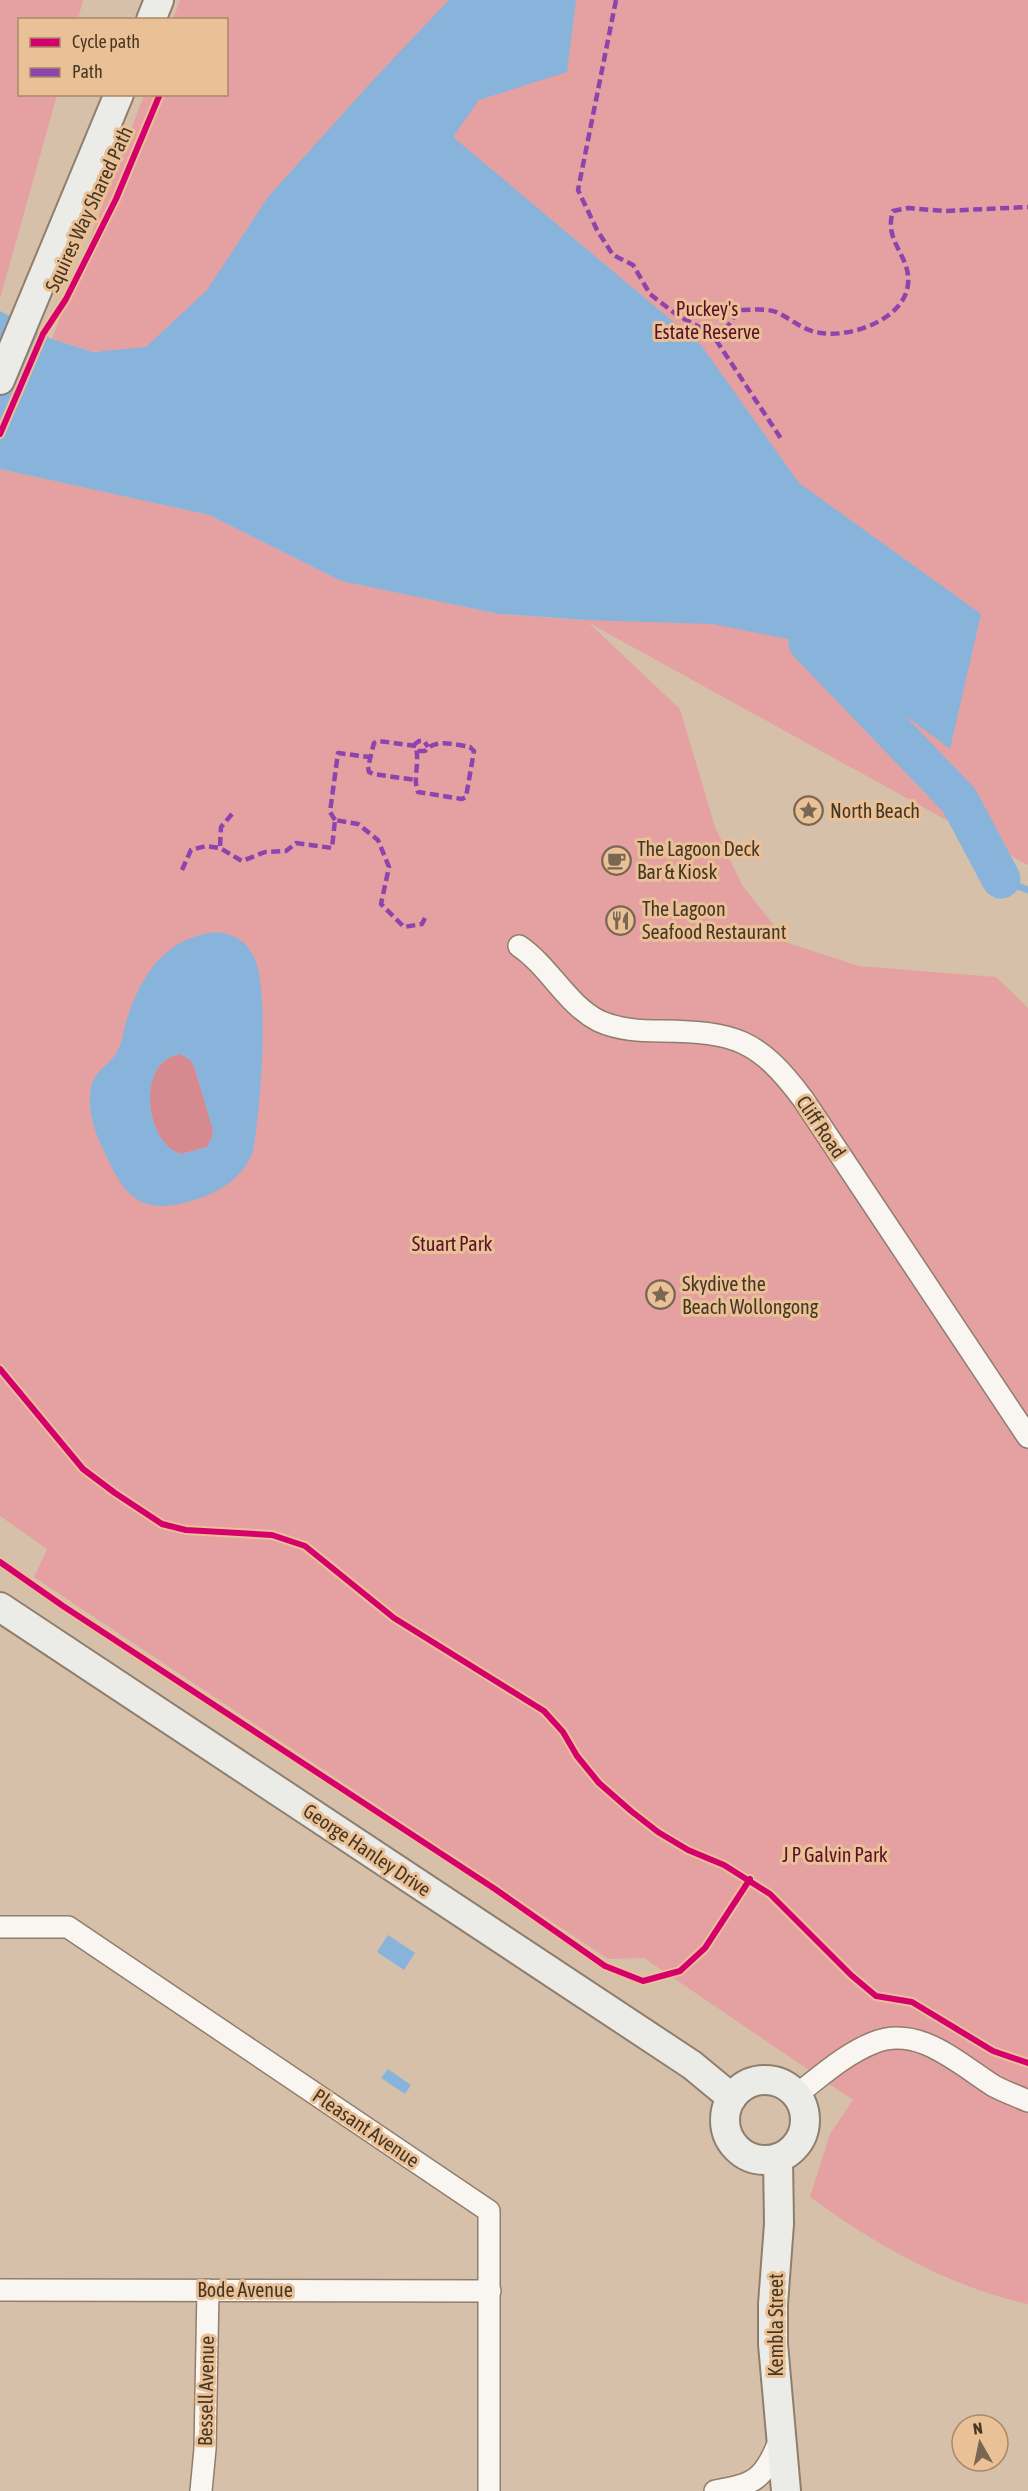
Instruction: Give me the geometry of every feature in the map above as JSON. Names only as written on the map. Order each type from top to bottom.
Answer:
[{"type":"main road","points":[[152,18],[159,0]]},
{"type":"main road","points":[[0,380],[118,96]]},
{"type":"main road","name":"George Hanley Drive","points":[[0,1607],[672,2052],[732,2098]]},
{"type":"main road","points":[[764,2080],[787,2086],[803,2106],[806,2118],[804,2131],[798,2143],[778,2158],[766,2160],[743,2153],[728,2134],[725,2121],[732,2098],[751,2083],[764,2080]]},
{"type":"main road","name":"Kembla Street","points":[[778,2158],[779,2224],[773,2304],[774,2354],[786,2491]]},
{"type":"street","name":"Cliff Road","points":[[519,946],[544,966],[576,1004],[600,1021],[630,1029],[723,1034],[751,1047],[774,1065],[803,1099],[1028,1437]]},
{"type":"street","name":"Pleasant Avenue","points":[[0,1928],[68,1927],[489,2211],[489,2491]]},
{"type":"street","points":[[796,2095],[862,2048],[874,2042],[898,2038],[935,2048],[996,2087],[1028,2101]]},
{"type":"street","name":"Bode Avenue","points":[[0,2290],[490,2291]]},
{"type":"street","name":"Bessell Avenue","points":[[201,2491],[206,2448],[208,2290]]},
{"type":"street","points":[[715,2491],[745,2484],[764,2474],[781,2437]]},
{"type":"green space","points":[[0,0],[83,0],[78,18],[18,18],[18,96],[57,96],[0,299]]},
{"type":"green space","points":[[180,0],[1028,0],[1028,865],[589,623],[680,709],[715,827],[742,885],[788,943],[859,966],[996,977],[1028,1008],[1028,2304],[969,2286],[913,2262],[835,2215],[810,2197],[830,2134],[853,2100],[644,1958],[608,1959],[34,1577],[47,1549],[0,1516],[0,469],[209,515],[341,581],[499,614],[583,620],[99,351],[93,352],[52,339],[144,96],[228,96],[228,18],[173,18]]},
{"type":"shaded area","points":[[180,1054],[191,1060],[194,1066],[213,1130],[207,1147],[181,1154],[169,1147],[159,1135],[150,1103],[151,1086],[156,1071],[166,1060]]},
{"type":"water","points":[[449,0],[576,0],[567,72],[479,100],[453,137],[701,345],[799,483],[981,614],[950,749],[808,643],[713,624],[586,620],[499,614],[341,581],[209,515],[0,469],[0,311],[52,339],[93,352],[146,347],[207,290],[268,197]]},
{"type":"water","points":[[216,932],[238,939],[250,950],[258,971],[263,1021],[256,1134],[249,1161],[228,1184],[201,1198],[173,1205],[157,1206],[134,1198],[125,1189],[110,1165],[94,1127],[90,1104],[91,1088],[98,1072],[117,1052],[132,1005],[147,974],[169,951],[182,942]],"holes":[[[180,1054],[190,1060],[194,1066],[213,1130],[207,1147],[181,1154],[169,1147],[159,1135],[150,1103],[151,1086],[156,1071],[166,1060]]]},
{"type":"water","points":[[388,1935],[415,1953],[404,1970],[377,1952]]},
{"type":"water","points":[[388,2069],[411,2085],[405,2094],[381,2078]]},
{"type":"waterway","points":[[828,593],[808,643],[959,800],[1001,879]]},
{"type":"waterway","points":[[1001,879],[1028,890]]},
{"type":"marked path","points":[[616,0],[578,190],[597,230],[613,255],[633,265],[650,294],[677,315],[712,334],[782,440]]},
{"type":"marked path","points":[[712,334],[725,330],[739,310],[772,311],[809,330],[821,333],[847,332],[875,324],[897,307],[905,296],[908,284],[906,265],[892,231],[893,211],[908,208],[944,211],[1028,207]]},
{"type":"marked path","points":[[416,746],[379,741],[374,743],[368,767],[369,772],[373,774],[416,780]]},
{"type":"marked path","points":[[418,751],[425,751],[440,743],[470,747],[474,751],[466,797],[462,799],[418,792],[415,744],[424,741],[428,747]]},
{"type":"marked path","points":[[335,820],[330,812],[338,753],[369,757]]},
{"type":"marked path","points":[[232,814],[221,827],[220,848],[242,861],[265,852],[286,851],[296,843],[332,848],[335,820],[358,824],[378,840],[389,867],[381,904],[404,927],[422,924],[427,914]]},
{"type":"marked path","points":[[182,870],[191,850],[206,846],[220,848]]},
{"type":"cycle path","name":"Squires Way Shared Path","points":[[0,434],[43,334],[66,299],[116,199],[159,96]]},
{"type":"cycle path","points":[[0,1369],[83,1469],[115,1493],[162,1524],[186,1530],[272,1535],[305,1546],[394,1618],[544,1711],[563,1732],[577,1756],[599,1783],[631,1811],[658,1832],[688,1850],[724,1865],[770,1894],[851,1975],[876,1996],[912,2002],[993,2051],[1028,2063]]},
{"type":"cycle path","points":[[0,1562],[63,1606],[495,1889],[605,1966],[643,1981],[680,1971],[705,1948],[750,1879]]},
{"type":"place","name":"North Beach","points":[[809,811]]},
{"type":"place","name":"The Lagoon Deck Bar & Kiosk","points":[[616,860]]},
{"type":"place","name":"The Lagoon Seafood Restaurant","points":[[621,920]]},
{"type":"place","name":"Skydive the Beach Wollongong","points":[[661,1295]]},
{"type":"park label","name":"Puckey's Estate Reserve","points":[[707,320]]},
{"type":"park label","name":"Stuart Park","points":[[452,1244]]},
{"type":"park label","name":"J P Galvin Park","points":[[835,1855]]}]
